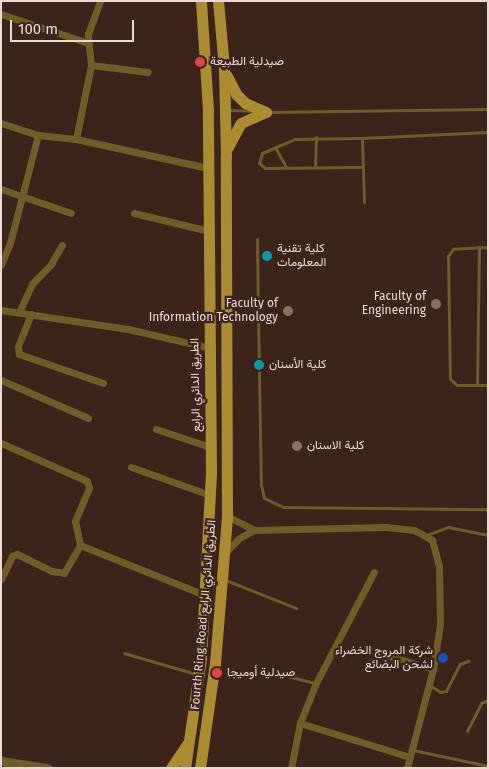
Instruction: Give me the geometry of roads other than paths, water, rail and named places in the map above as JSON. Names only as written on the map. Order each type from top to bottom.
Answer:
[{"type":"main road","name":"الطريق الدائري الرابع","points":[[186,768],[199,674],[210,495],[208,110],[201,1]]},
{"type":"main road","points":[[218,1],[224,67],[228,320]]},
{"type":"main road","points":[[224,67],[236,94],[245,103],[266,112]]},
{"type":"main road","points":[[226,156],[230,139],[241,123],[266,112]]},
{"type":"main road","name":"Fourth Ring Road الطريق الدائري الرابع","points":[[200,768],[226,552],[228,320]]},
{"type":"main road","points":[[170,768],[193,728]]},
{"type":"main road","points":[[203,755],[208,768]]},
{"type":"street","points":[[76,139],[91,65],[88,43],[100,1]]},
{"type":"street","points":[[1,14],[88,43]]},
{"type":"street","points":[[91,65],[148,72]]},
{"type":"street","points":[[1,124],[38,135],[76,139],[208,168]]},
{"type":"street","points":[[1,265],[38,135]]},
{"type":"street","points":[[1,189],[21,198],[71,213]]},
{"type":"street","points":[[134,213],[209,231]]},
{"type":"street","points":[[19,312],[32,284],[51,264],[62,245]]},
{"type":"street","points":[[1,310],[128,329],[210,348]]},
{"type":"street","points":[[31,314],[18,347],[19,354],[103,383]]},
{"type":"street","points":[[1,380],[88,418]]},
{"type":"street","points":[[156,428],[210,448]]},
{"type":"street","points":[[1,443],[87,481],[89,488],[74,520],[80,545],[64,573],[52,571],[17,554],[12,556],[1,579]]},
{"type":"street","points":[[131,467],[210,495]]},
{"type":"street","points":[[227,516],[254,530]]},
{"type":"street","points":[[226,552],[238,538],[254,530],[386,527],[407,528],[427,535],[438,554],[440,624],[433,669],[407,768]]},
{"type":"street","points":[[80,545],[205,595]]},
{"type":"street","points":[[291,768],[300,723],[316,683],[374,572]]},
{"type":"street","points":[[366,649],[433,669]]},
{"type":"street","points":[[300,723],[410,753]]},
{"type":"street","points":[[1,761],[47,768]]},
{"type":"lane","points":[[208,110],[266,112],[488,109]]},
{"type":"lane","points":[[361,167],[260,165],[261,154],[295,139],[488,132]]},
{"type":"lane","points":[[316,137],[316,167]]},
{"type":"lane","points":[[362,138],[361,167],[364,202]]},
{"type":"lane","points":[[275,147],[286,167]]},
{"type":"lane","points":[[257,238],[261,484],[264,498],[283,507],[488,509]]},
{"type":"lane","points":[[477,385],[479,247]]},
{"type":"lane","points":[[488,247],[453,249],[448,256],[450,380],[458,385],[488,385]]},
{"type":"lane","points":[[228,320],[258,317]]},
{"type":"lane","points":[[427,535],[448,527],[488,535]]},
{"type":"lane","points":[[223,579],[296,608]]},
{"type":"lane","points":[[124,653],[199,674]]},
{"type":"lane","points":[[429,684],[440,692],[446,691],[460,664],[468,661]]},
{"type":"lane","points":[[276,673],[316,683]]},
{"type":"lane","points":[[467,731],[481,703],[488,700]]},
{"type":"lane","points":[[410,753],[488,766]]},
{"type":"place","name":"صيدلية الطبيعة","points":[[200,62]]},
{"type":"place","name":"كلية تقنية المعلومات","points":[[267,256]]},
{"type":"place","name":"Faculty of Engineering","points":[[436,304]]},
{"type":"place","name":"Faculty of Information Technology","points":[[288,311]]},
{"type":"place","name":"كلية الأسنان","points":[[259,365]]},
{"type":"place","name":"كلية الاسنان","points":[[297,446]]},
{"type":"place","name":"شركة المروج الخضراء لشحن البضائع","points":[[443,658]]},
{"type":"place","name":"صيدلية أوميجا","points":[[217,673]]}]
